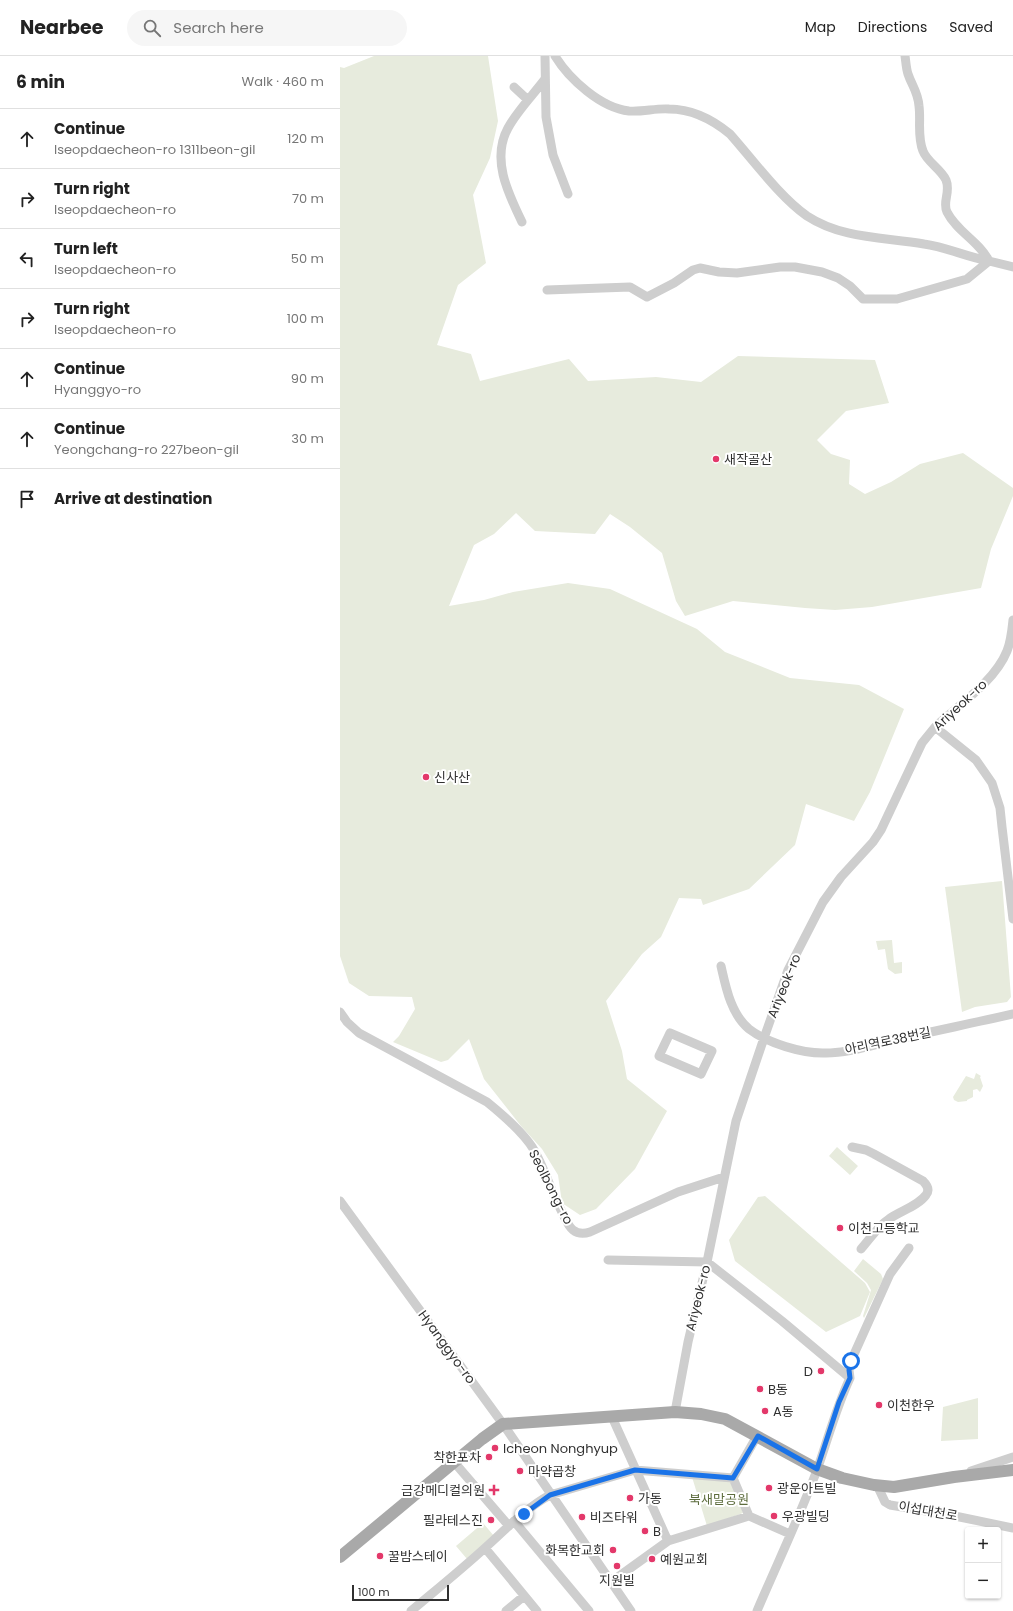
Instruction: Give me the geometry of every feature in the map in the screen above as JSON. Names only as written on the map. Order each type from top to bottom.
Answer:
[{"type":"main road","points":[[340,1557],[454,1462],[503,1424],[675,1412],[716,1416],[758,1436],[817,1469],[842,1478],[894,1487],[954,1477],[1013,1470]]},
{"type":"street","points":[[545,56],[546,117],[557,169],[568,194]]},
{"type":"street","points":[[555,56],[560,64],[583,87],[609,106],[629,111],[668,108],[682,110],[696,114],[720,125],[730,134],[796,207],[819,223],[850,234],[924,244],[1013,267]]},
{"type":"street","points":[[905,56],[908,75],[917,91],[920,106],[919,137],[923,152],[946,179],[949,190],[945,202],[946,210],[951,220],[984,251],[989,261]]},
{"type":"street","points":[[522,222],[502,170],[501,150],[508,128],[545,76],[560,64]]},
{"type":"street","points":[[514,87],[528,100]]},
{"type":"street","points":[[547,290],[630,287],[646,297],[674,283],[693,270],[700,268],[719,272],[738,273],[780,267],[795,267],[822,272],[838,278],[850,286],[863,299],[897,299],[967,279],[989,261]]},
{"type":"street","name":"Ariyeok-ro","points":[[675,1412],[689,1334],[707,1262],[738,1116],[788,970],[823,902],[841,877],[882,830],[922,743],[935,727],[985,682],[1002,661],[1008,649],[1013,620]]},
{"type":"street","points":[[935,727],[976,760],[992,783],[1001,814],[1013,919]]},
{"type":"street","name":"아리역로38번길","points":[[721,966],[727,993],[738,1016],[748,1028],[764,1038],[796,1049],[812,1052],[833,1052],[862,1048],[1013,1014]]},
{"type":"street","name":"Seolbong-ro","points":[[340,1012],[347,1022],[359,1033],[487,1102],[505,1116],[533,1149],[547,1176],[553,1196],[568,1225],[579,1233],[590,1232],[678,1192],[724,1177]]},
{"type":"street","points":[[670,1032],[712,1051],[701,1074],[660,1056],[670,1032]]},
{"type":"street","points":[[852,1147],[866,1150],[923,1181],[928,1190],[926,1196],[920,1201],[885,1222],[861,1249]]},
{"type":"street","name":"Hyanggyo-ro","points":[[340,1201],[503,1424],[550,1495],[631,1611]]},
{"type":"street","points":[[757,1611],[817,1469],[839,1402],[850,1378],[849,1370],[851,1361],[888,1278],[909,1248]]},
{"type":"street","points":[[608,1260],[707,1262],[782,1321],[850,1378]]},
{"type":"street","points":[[612,1417],[668,1541]]},
{"type":"street","points":[[733,1478],[758,1436]]},
{"type":"street","points":[[954,1477],[1013,1457]]},
{"type":"street","points":[[454,1462],[590,1611]]},
{"type":"street","points":[[411,1611],[511,1524],[550,1495],[635,1470],[733,1478]]},
{"type":"street","points":[[733,1478],[749,1516]]},
{"type":"street","name":"이섭대천로","points":[[877,1485],[885,1502],[890,1505],[1013,1528]]},
{"type":"street","points":[[611,1582],[668,1541],[749,1516],[790,1534]]},
{"type":"street","points":[[485,1548],[537,1611]]},
{"type":"street","points":[[506,1611],[524,1596]]},
{"type":"green space","points":[[374,56],[488,56],[498,121],[490,158],[473,195],[486,263],[458,285],[437,345],[471,354],[480,381],[569,359],[588,381],[656,377],[701,382],[738,356],[875,360],[889,403],[846,411],[817,440],[831,454],[850,460],[849,484],[865,494],[891,482],[920,464],[963,453],[1013,488],[1013,496],[991,549],[981,588],[872,607],[835,610],[733,601],[685,616],[676,601],[662,553],[630,527],[610,514],[595,534],[535,531],[516,513],[494,534],[474,545],[449,606],[484,600],[513,592],[568,583],[610,589],[697,629],[725,652],[790,678],[859,685],[904,709],[870,792],[854,821],[806,804],[795,845],[749,889],[703,905],[701,899],[679,898],[661,937],[642,954],[606,1001],[622,1051],[627,1079],[667,1111],[635,1169],[596,1209],[580,1215],[562,1203],[558,1175],[542,1149],[521,1126],[484,1079],[469,1039],[448,1060],[441,1062],[393,1042],[399,1036],[415,1009],[412,997],[369,996],[349,983],[340,956],[340,67],[344,68]]},
{"type":"green space","points":[[1002,881],[1011,997],[1007,1002],[975,1007],[962,1012],[945,887]]},
{"type":"green space","points":[[892,940],[894,963],[902,962],[902,973],[895,974],[888,969],[885,949],[878,950],[876,941]]},
{"type":"green space","points":[[976,1073],[981,1076],[983,1086],[980,1092],[977,1089],[973,1090],[973,1097],[967,1101],[958,1102],[954,1100],[953,1097],[966,1076],[974,1079]]},
{"type":"green space","points":[[837,1147],[858,1166],[850,1175],[829,1156]]},
{"type":"green space","points":[[765,1196],[865,1283],[870,1292],[860,1316],[826,1332],[735,1261],[729,1240],[758,1197]]},
{"type":"green space","points":[[863,1259],[881,1274],[883,1279],[864,1318],[863,1316],[871,1290],[867,1283],[854,1271]]},
{"type":"green space","points":[[978,1398],[978,1439],[941,1441],[943,1407]]},
{"type":"green space","name":"북새말공원","points":[[692,1477],[732,1479],[743,1513],[707,1526]]},
{"type":"green space","points":[[483,1523],[494,1536],[467,1559],[456,1546]]},
{"type":"place","name":"새작골산","points":[[716,459]]},
{"type":"place","name":"신사산","points":[[426,777]]},
{"type":"place","name":"이천고등학교","points":[[840,1228]]},
{"type":"place","name":"D","points":[[821,1371]]},
{"type":"place","name":"B동","points":[[760,1389]]},
{"type":"place","name":"이천한우","points":[[879,1405]]},
{"type":"place","name":"A동","points":[[765,1411]]},
{"type":"place","name":"Icheon Nonghyup","points":[[495,1448]]},
{"type":"place","name":"착한포차","points":[[489,1457]]},
{"type":"place","name":"마약곱창","points":[[520,1471]]},
{"type":"place","name":"광운아트빌","points":[[769,1488]]},
{"type":"place","name":"금강메디컬의원","points":[[494,1490]]},
{"type":"place","name":"가동","points":[[630,1498]]},
{"type":"place","name":"우광빌딩","points":[[774,1516]]},
{"type":"place","name":"비즈타워","points":[[582,1517]]},
{"type":"place","name":"필라테스진","points":[[491,1520]]},
{"type":"place","name":"B","points":[[645,1531]]},
{"type":"place","name":"화목한교회","points":[[613,1550]]},
{"type":"place","name":"꿀밤스테이","points":[[380,1556]]},
{"type":"place","name":"예원교회","points":[[652,1559]]},
{"type":"place","name":"지원빌","points":[[617,1566]]},
{"type":"route","points":[[524,1514],[550,1495],[635,1470],[733,1478],[758,1436],[817,1469],[839,1402],[850,1378],[849,1370],[851,1361]]}]
